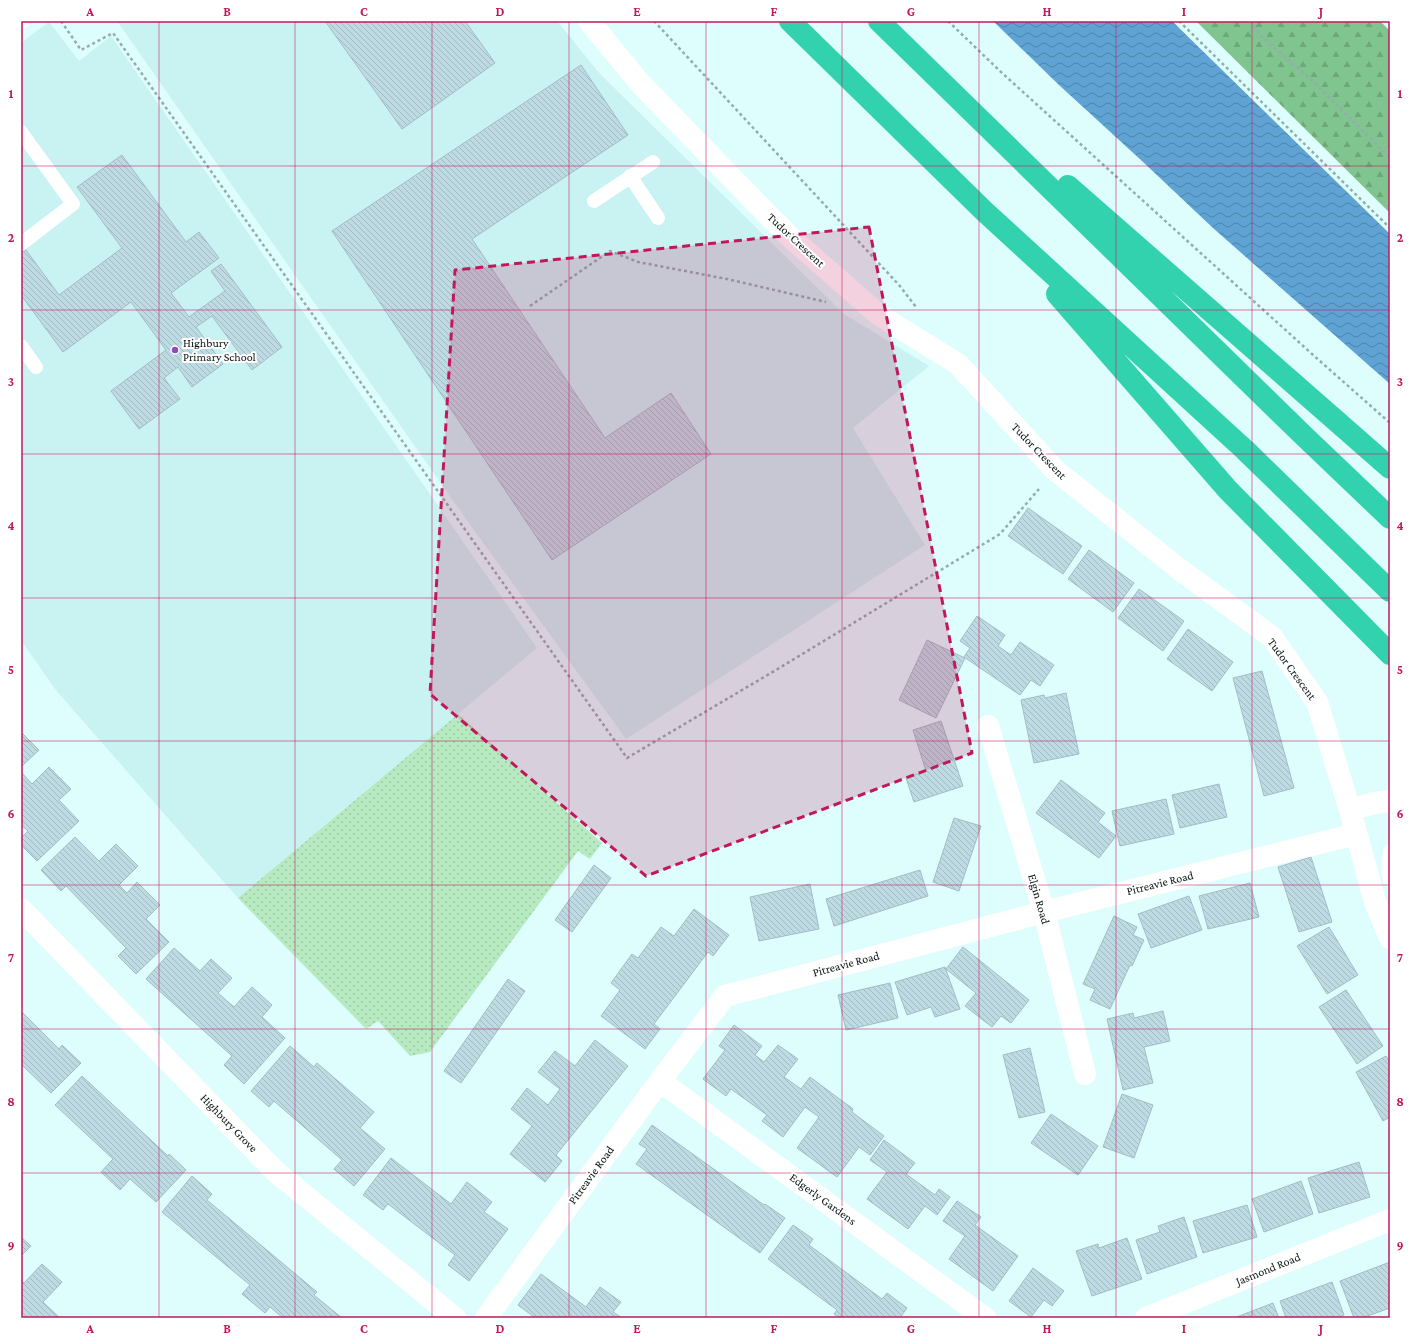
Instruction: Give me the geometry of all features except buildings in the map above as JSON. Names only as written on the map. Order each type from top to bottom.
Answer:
[{"type":"highway","points":[[790,21],[984,211],[1245,450],[1390,591]]},
{"type":"highway","points":[[879,21],[1390,468]]},
{"type":"highway","points":[[879,21],[1390,518]]},
{"type":"highway","points":[[984,211],[1228,490],[1390,654]]},
{"type":"street","name":"Tudor Crescent","points":[[589,21],[639,82],[789,236],[879,315],[958,364],[1055,470],[1179,569],[1272,637],[1317,702],[1350,810],[1375,902],[1390,938]]},
{"type":"street","name":"Elgin Road","points":[[988,726],[1044,912],[1085,1074]]},
{"type":"street","points":[[1350,810],[1374,803],[1390,801]]},
{"type":"street","name":"Pitreavie Road","points":[[486,1318],[660,1081],[725,996],[1044,912],[1356,834]]},
{"type":"street","name":"Highbury Grove","points":[[21,909],[276,1172],[455,1318]]},
{"type":"street","name":"Edgerly Gardens","points":[[660,1081],[985,1318]]},
{"type":"street","name":"Jasmond Road","points":[[1146,1318],[1390,1220]]},
{"type":"lane","points":[[21,132],[73,204],[21,244]]},
{"type":"lane","points":[[594,200],[653,162]]},
{"type":"lane","points":[[630,176],[658,218]]},
{"type":"lane","points":[[21,346],[36,367]]},
{"type":"lane","points":[[1390,851],[1388,870],[1390,880]]},
{"type":"path","points":[[61,21],[81,50],[113,33],[627,758],[776,670],[1000,534],[1055,470]]},
{"type":"path","points":[[654,21],[900,285],[918,309]]},
{"type":"path","points":[[948,21],[1007,78],[1306,349],[1390,422]]},
{"type":"path","points":[[1179,21],[1390,228]]},
{"type":"path","points":[[1250,21],[1261,36],[1314,82],[1390,158]]},
{"type":"path","points":[[530,306],[610,251],[638,262],[727,279],[833,304]]},
{"type":"highlighted area","points":[[869,227],[972,753],[646,876],[430,694],[455,270]]},
{"type":"shaded area","points":[[117,21],[557,21],[600,74],[844,314],[929,366],[853,428],[925,545],[626,739],[468,522]]},
{"type":"shaded area","name":"Highbury Primary School","points":[[49,22],[79,61],[111,36],[537,648],[238,898],[55,689],[21,640],[21,43]]},
{"type":"green space","points":[[1196,21],[1380,21],[1390,31],[1390,213]]},
{"type":"green space","points":[[458,714],[602,843],[590,859],[578,851],[430,1052],[410,1056],[378,1021],[366,1029],[238,898]]},
{"type":"water","points":[[993,21],[1172,21],[1390,234],[1390,384],[1213,228],[1059,85]]},
{"type":"place","name":"Highbury Primary School","points":[[175,350]]}]
